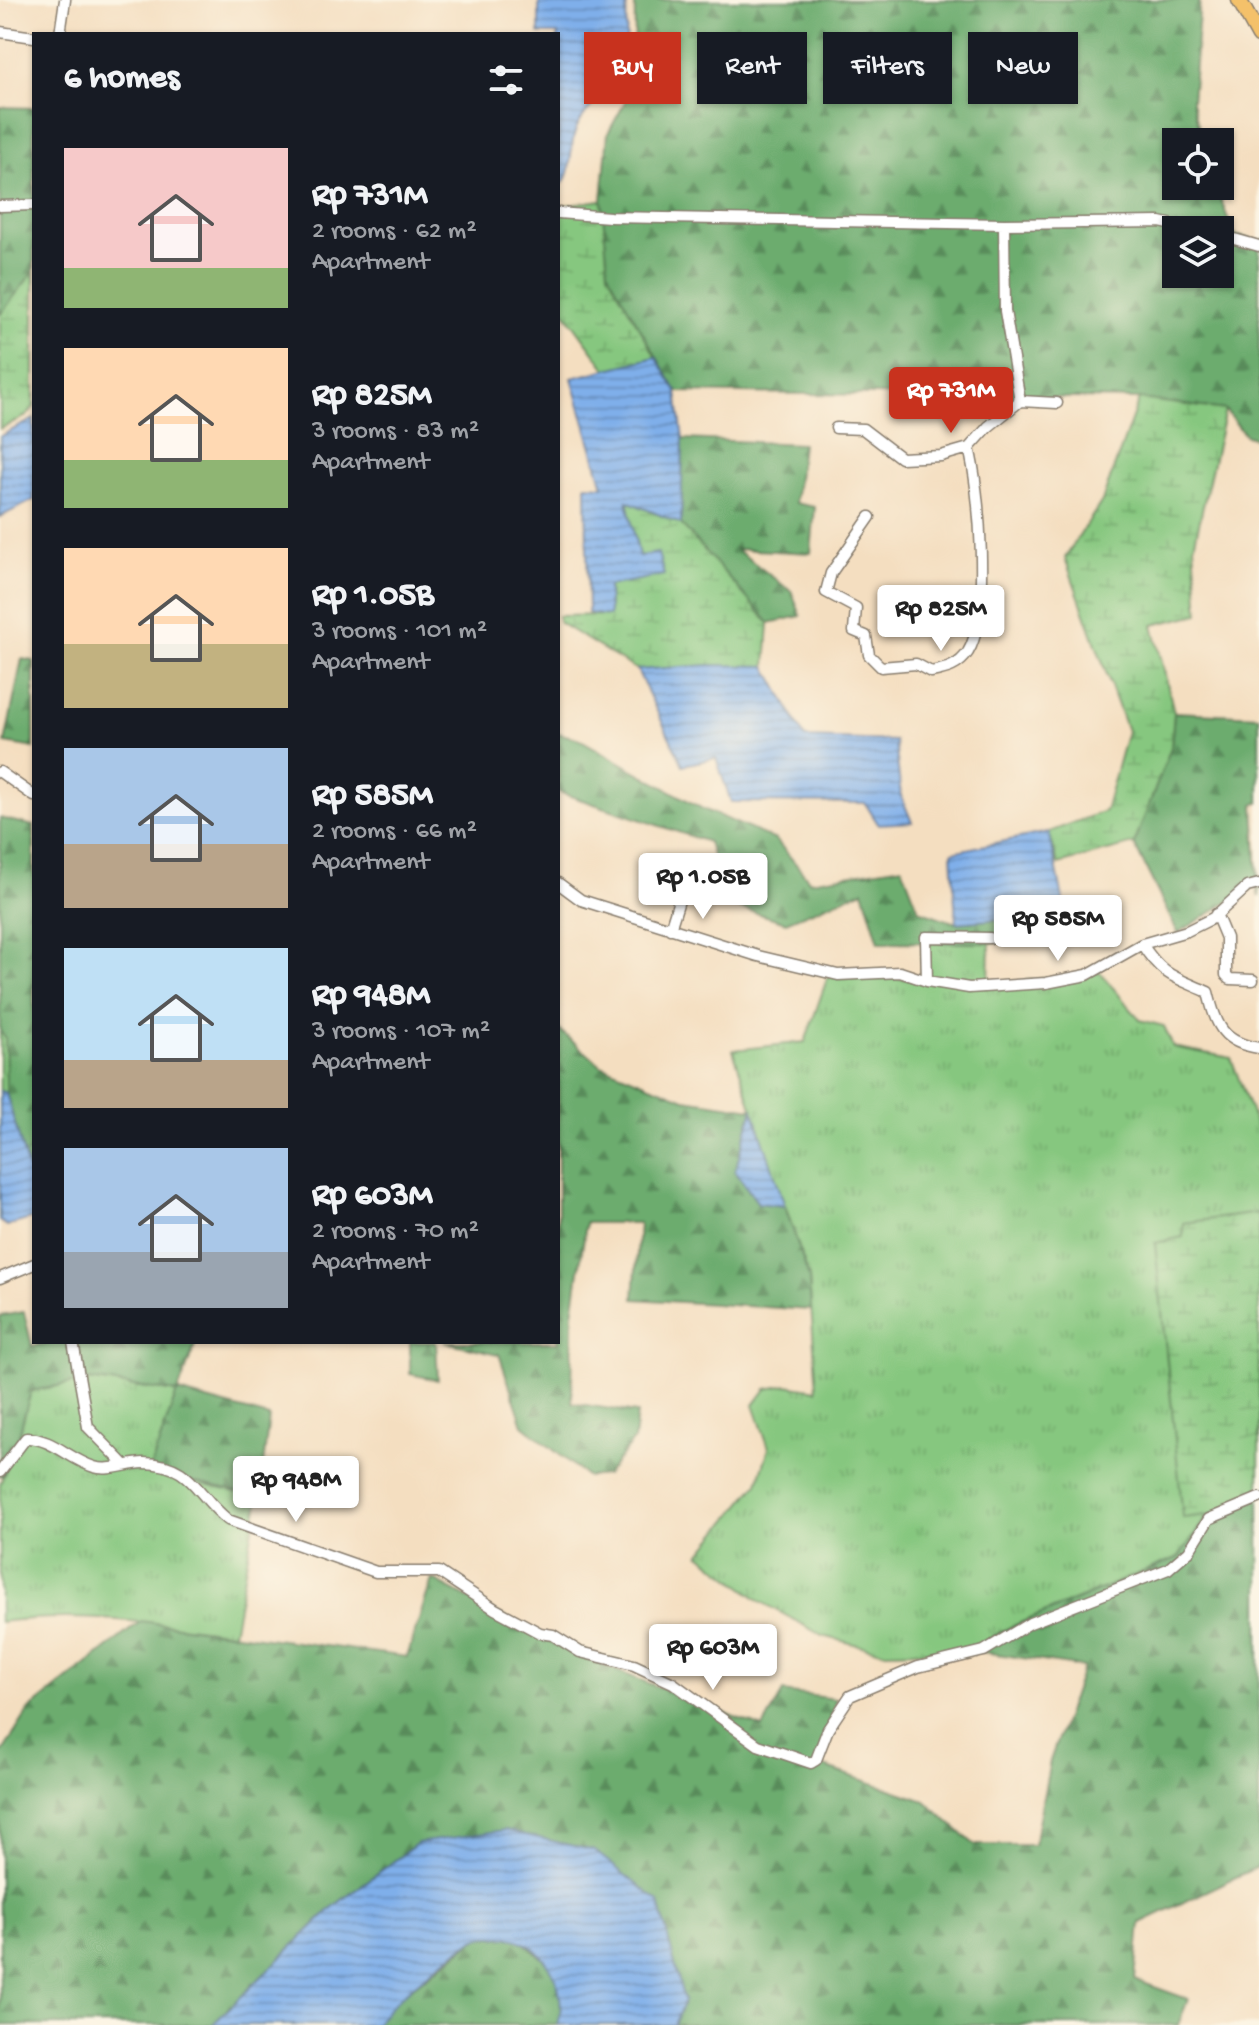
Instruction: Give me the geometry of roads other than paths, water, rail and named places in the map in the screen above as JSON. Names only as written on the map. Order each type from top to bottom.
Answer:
[{"type":"main road","points":[[1239,0],[1259,36]]},
{"type":"street","points":[[60,32],[65,0]]},
{"type":"street","points":[[0,32],[32,37]]},
{"type":"street","points":[[0,206],[32,205]]},
{"type":"street","points":[[560,213],[610,217],[1004,224],[1162,222]]},
{"type":"street","points":[[1004,224],[1005,311],[1020,401]]},
{"type":"street","points":[[1234,239],[1259,246]]},
{"type":"street","points":[[836,428],[863,429],[901,458],[941,456],[969,448],[988,427],[1020,401],[1057,403]]},
{"type":"street","points":[[870,517],[831,573],[826,592],[856,608],[854,631],[866,636],[869,655],[881,667],[916,664],[931,672],[952,667],[967,654],[978,632],[982,521],[969,448]]},
{"type":"street","points":[[0,772],[32,795]]},
{"type":"street","points":[[560,884],[581,900],[670,929],[838,975],[900,972],[927,981],[969,988],[1046,983],[1096,972],[1142,944],[1187,931],[1216,914],[1247,887],[1259,884]]},
{"type":"street","points":[[670,929],[681,894]]},
{"type":"street","points":[[1216,914],[1226,938],[1226,975],[1230,979],[1253,980]]},
{"type":"street","points":[[927,981],[926,937],[990,938]]},
{"type":"street","points":[[1142,944],[1155,964],[1172,979],[1208,992],[1215,1022],[1237,1045],[1259,1048]]},
{"type":"street","points":[[0,1278],[32,1265]]},
{"type":"street","points":[[73,1344],[88,1427],[125,1465]]},
{"type":"street","points":[[0,1472],[26,1438],[39,1438],[94,1467],[174,1468],[194,1482],[228,1520],[376,1572],[439,1572],[495,1609],[540,1633],[553,1635],[580,1652],[634,1665],[673,1683],[758,1745],[811,1763],[816,1760],[828,1729],[850,1696],[918,1667],[984,1651],[1030,1623],[1168,1569],[1189,1551],[1209,1519],[1259,1498]]},
{"type":"water","points":[[539,0],[627,0],[626,32],[584,32],[584,104],[594,104],[576,129],[567,176],[560,185],[560,32],[539,32]]},
{"type":"water","points":[[656,357],[677,392],[683,439],[681,524],[627,501],[639,556],[658,553],[664,575],[608,586],[609,616],[588,613],[586,485],[603,486],[572,378]]},
{"type":"water","points":[[32,420],[32,501],[0,517],[0,436]]},
{"type":"water","points":[[709,665],[766,666],[805,738],[895,741],[901,796],[912,822],[878,824],[865,803],[731,802],[716,758],[683,765],[637,670]]},
{"type":"water","points":[[1049,832],[1066,913],[956,923],[952,852]]},
{"type":"water","points":[[0,1091],[6,1093],[32,1183],[32,1219],[7,1226],[0,1221]]},
{"type":"water","points":[[753,1109],[785,1206],[758,1203],[735,1171]]},
{"type":"water","points":[[505,1830],[595,1851],[659,1902],[684,2001],[674,2025],[558,2025],[560,1995],[550,1967],[541,1955],[516,1940],[489,1936],[466,1945],[438,1966],[394,2003],[375,2025],[212,2025],[333,1907],[418,1843]]}]
